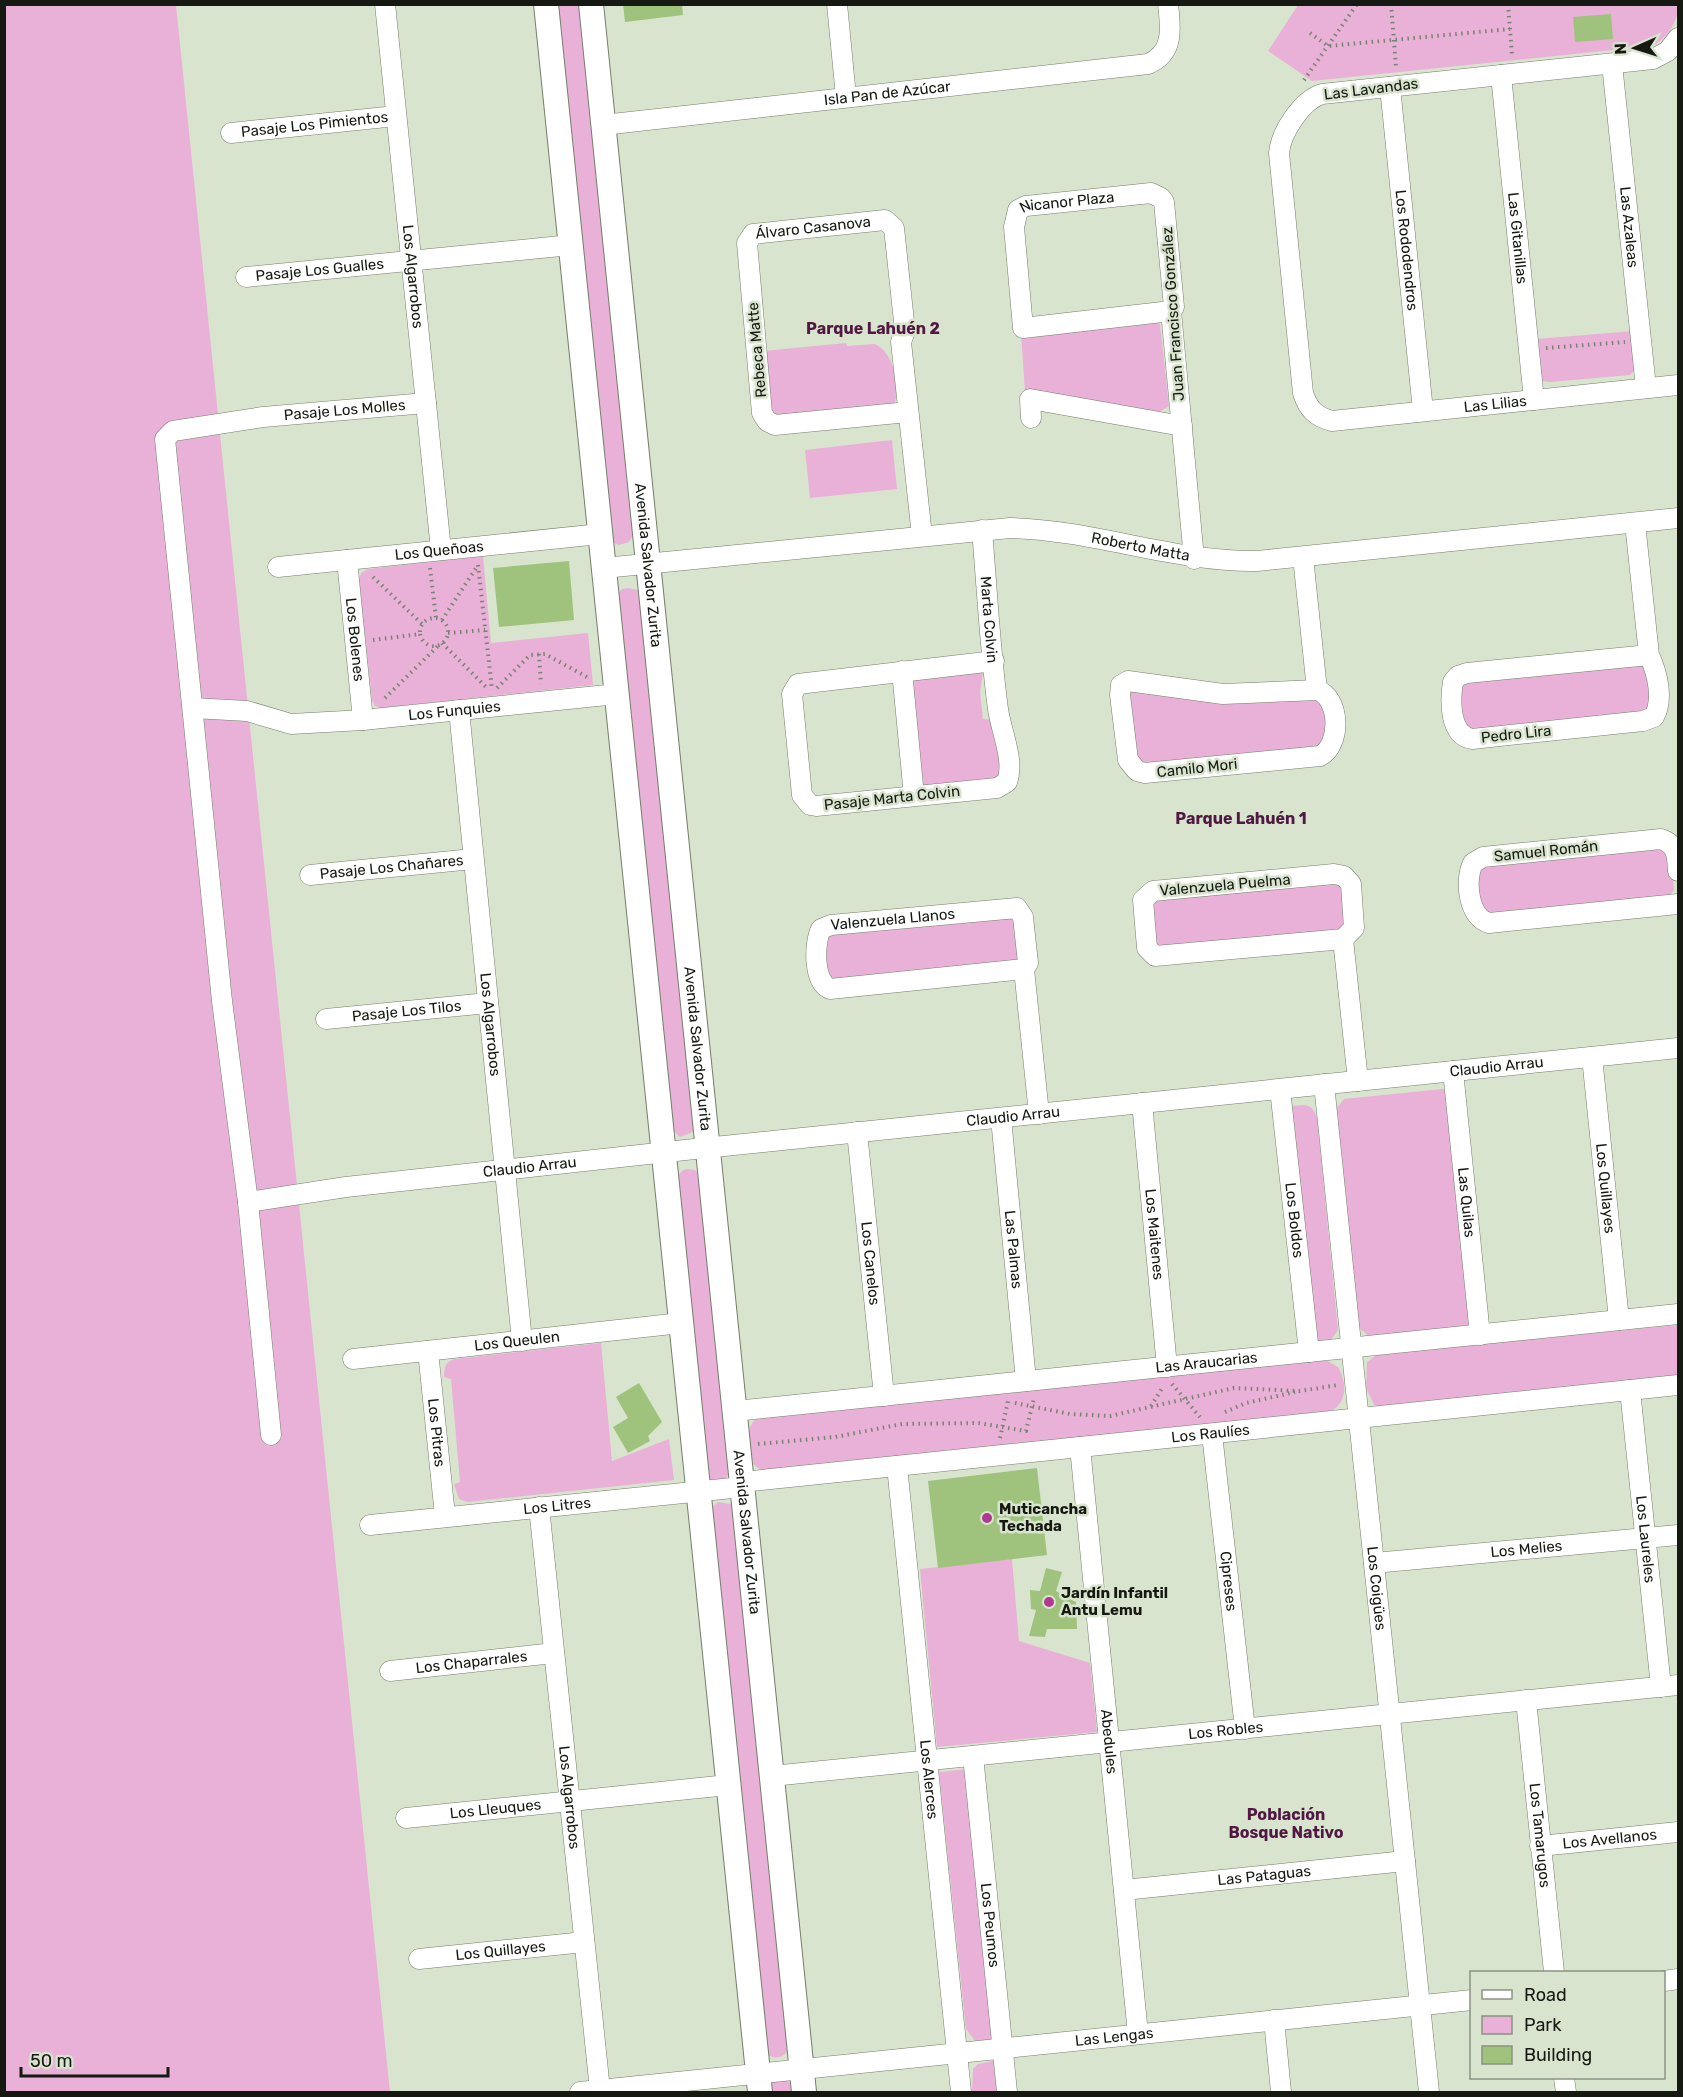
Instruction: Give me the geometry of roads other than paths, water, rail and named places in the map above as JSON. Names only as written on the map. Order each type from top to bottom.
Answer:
[{"type":"main road","points":[[546,4],[759,2082]]},
{"type":"main road","name":"Avenida Salvador Zurita","points":[[591,4],[804,2092]]},
{"type":"street","name":"Los Algarrobos","points":[[385,4],[426,402],[435,551]]},
{"type":"street","points":[[837,4],[846,97]]},
{"type":"street","name":"Isla Pan de Azúcar","points":[[603,125],[1149,64],[1166,51],[1170,36],[1168,4]]},
{"type":"street","name":"Las Lavandas","points":[[1313,412],[1303,393],[1278,153],[1282,138],[1309,99],[1322,94],[1658,58],[1668,51],[1678,38]]},
{"type":"street","name":"Las Azaleas","points":[[1612,64],[1646,388]]},
{"type":"street","name":"Las Gitanillas","points":[[1507,74],[1534,400]]},
{"type":"street","name":"Los Rododendros","points":[[1394,86],[1423,411]]},
{"type":"street","name":"Pasaje Los Pimientos","points":[[231,134],[396,116]]},
{"type":"street","name":"Nicanor Plaza","points":[[1164,202],[1151,193],[1026,206],[1018,210],[1014,227],[1023,328],[1171,311]]},
{"type":"street","name":"Juan Francisco González","points":[[1164,202],[1174,307],[1171,311],[1194,559]]},
{"type":"street","name":"Álvaro Casanova","points":[[747,243],[753,234],[885,220],[891,222],[894,228],[904,331],[902,342],[908,412]]},
{"type":"street","name":"Rebeca Matte","points":[[747,243],[762,413],[767,421],[775,425],[908,412]]},
{"type":"street","name":"Pasaje Los Gualles","points":[[246,277],[571,245]]},
{"type":"street","name":"Las Lilias","points":[[1313,412],[1332,421],[1678,385]]},
{"type":"street","name":"Juan Francisco González","points":[[1031,418],[1029,399],[1182,426]]},
{"type":"street","name":"Pasaje Los Molles","points":[[271,1435],[248,1202],[222,1001],[165,440],[173,431],[262,417],[426,402]]},
{"type":"street","points":[[908,412],[921,536]]},
{"type":"street","name":"Roberto Matta","points":[[604,568],[982,530],[1045,530],[1194,559],[1236,561],[1303,557],[1678,518]]},
{"type":"street","name":"Pedro Lira","points":[[1635,523],[1649,655],[1655,668],[1659,705],[1654,717],[1649,720],[1472,739],[1461,735],[1454,723],[1453,682],[1458,676],[1467,672],[1649,655]]},
{"type":"street","name":"Marta Colvin","points":[[982,530],[998,709]]},
{"type":"street","name":"Los Queñoas","points":[[278,567],[435,551],[478,555],[600,534]]},
{"type":"street","name":"Camilo Mori","points":[[1303,557],[1317,690]]},
{"type":"street","name":"Los Bolenes","points":[[351,559],[363,720]]},
{"type":"street","name":"Pasaje Marta Colvin","points":[[994,662],[798,684],[792,694],[802,795],[810,805],[816,806],[997,788],[1007,782],[1009,767],[998,709]]},
{"type":"street","points":[[902,671],[914,796]]},
{"type":"street","name":"Camilo Mori","points":[[1124,682],[1223,694],[1317,690],[1325,693],[1331,700],[1335,735],[1331,747],[1320,756],[1145,773],[1137,771],[1128,760],[1120,695],[1124,682]]},
{"type":"street","name":"Los Funquies","points":[[192,708],[248,711],[291,724],[363,720],[617,694]]},
{"type":"street","name":"Los Algarrobos","points":[[459,710],[522,1341]]},
{"type":"street","name":"Samuel Román","points":[[1678,871],[1677,850],[1672,844],[1661,839],[1483,857],[1473,864],[1469,877],[1473,911],[1477,918],[1489,923],[1678,904]]},
{"type":"street","name":"Pasaje Los Chañares","points":[[310,875],[473,859]]},
{"type":"street","name":"Valenzuela Puelma","points":[[1334,874],[1344,876],[1351,884],[1354,928],[1343,939],[1155,956],[1147,948],[1143,900],[1153,891],[1334,874]]},
{"type":"street","name":"Valenzuela Llanos","points":[[1024,969],[830,989],[825,987],[819,978],[817,941],[821,929],[831,925],[1017,908],[1023,917],[1028,963],[1024,969],[1039,1114]]},
{"type":"street","name":"Valenzuela Puelma","points":[[1343,939],[1358,1081]]},
{"type":"street","name":"Pasaje Los Tilos","points":[[326,1019],[488,1003]]},
{"type":"street","name":"Claudio Arrau","points":[[248,1202],[346,1186],[1678,1048]]},
{"type":"street","name":"Los Quillayes","points":[[1592,1057],[1619,1320]]},
{"type":"street","name":"Las Quilas","points":[[1453,1071],[1480,1335]]},
{"type":"street","name":"Los Coigües","points":[[1324,1084],[1429,2092]]},
{"type":"street","name":"Los Boldos","points":[[1280,1089],[1309,1352]]},
{"type":"street","name":"Los Maitenes","points":[[1142,1103],[1167,1367]]},
{"type":"street","name":"Las Palmas","points":[[1000,1118],[1032,1381]]},
{"type":"street","name":"Los Canelos","points":[[857,1132],[884,1396]]},
{"type":"street","name":"Las Araucarias","points":[[735,1411],[1678,1314]]},
{"type":"street","name":"Los Queulen","points":[[353,1359],[681,1323]]},
{"type":"street","name":"Los Pitras","points":[[428,1351],[445,1516]]},
{"type":"street","name":"Los Raulíes","points":[[742,1484],[1080,1447],[1209,1428],[1359,1418],[1678,1385]]},
{"type":"street","name":"Los Laureles","points":[[1630,1390],[1647,1538],[1670,1686]]},
{"type":"street","name":"Cipreses","points":[[1209,1428],[1245,1729]]},
{"type":"street","name":"Abedules","points":[[1080,1447],[1138,2034]]},
{"type":"street","name":"Los Alerces","points":[[897,1466],[961,2092]]},
{"type":"street","name":"Los Litres","points":[[370,1525],[698,1491],[742,1484]]},
{"type":"street","name":"Los Algarrobos","points":[[539,1507],[600,2090]]},
{"type":"street","name":"Los Melies","points":[[1374,1563],[1678,1535]]},
{"type":"street","name":"Los Chaparrales","points":[[390,1671],[554,1653]]},
{"type":"street","name":"Los Robles","points":[[772,1776],[1670,1686]]},
{"type":"street","name":"Los Tamarugos","points":[[1526,1700],[1554,1971]]},
{"type":"street","name":"Los Peumos","points":[[973,1756],[1007,2092]]},
{"type":"street","name":"Los Lleuques","points":[[406,1818],[728,1785]]},
{"type":"street","name":"Los Avellanos","points":[[1540,1846],[1678,1832]]},
{"type":"street","name":"Las Pataguas","points":[[1124,1890],[1405,1861]]},
{"type":"street","name":"Los Quillayes","points":[[419,1959],[584,1942]]},
{"type":"street","name":"Las Lengas","points":[[580,2092],[759,2082],[802,2068],[1470,2000]]},
{"type":"street","points":[[1274,2020],[1281,2092]]},
{"type":"place","name":"Muticancha Techada","points":[[987,1518]]},
{"type":"place","name":"Jardín Infantil Antu Lemu","points":[[1049,1602]]},
{"type":"district","name":"Parque Lahuén 2","points":[[873,328]]},
{"type":"district","name":"Parque Lahuén 1","points":[[1241,818]]},
{"type":"district","name":"Población Bosque Nativo","points":[[1286,1823]]}]
